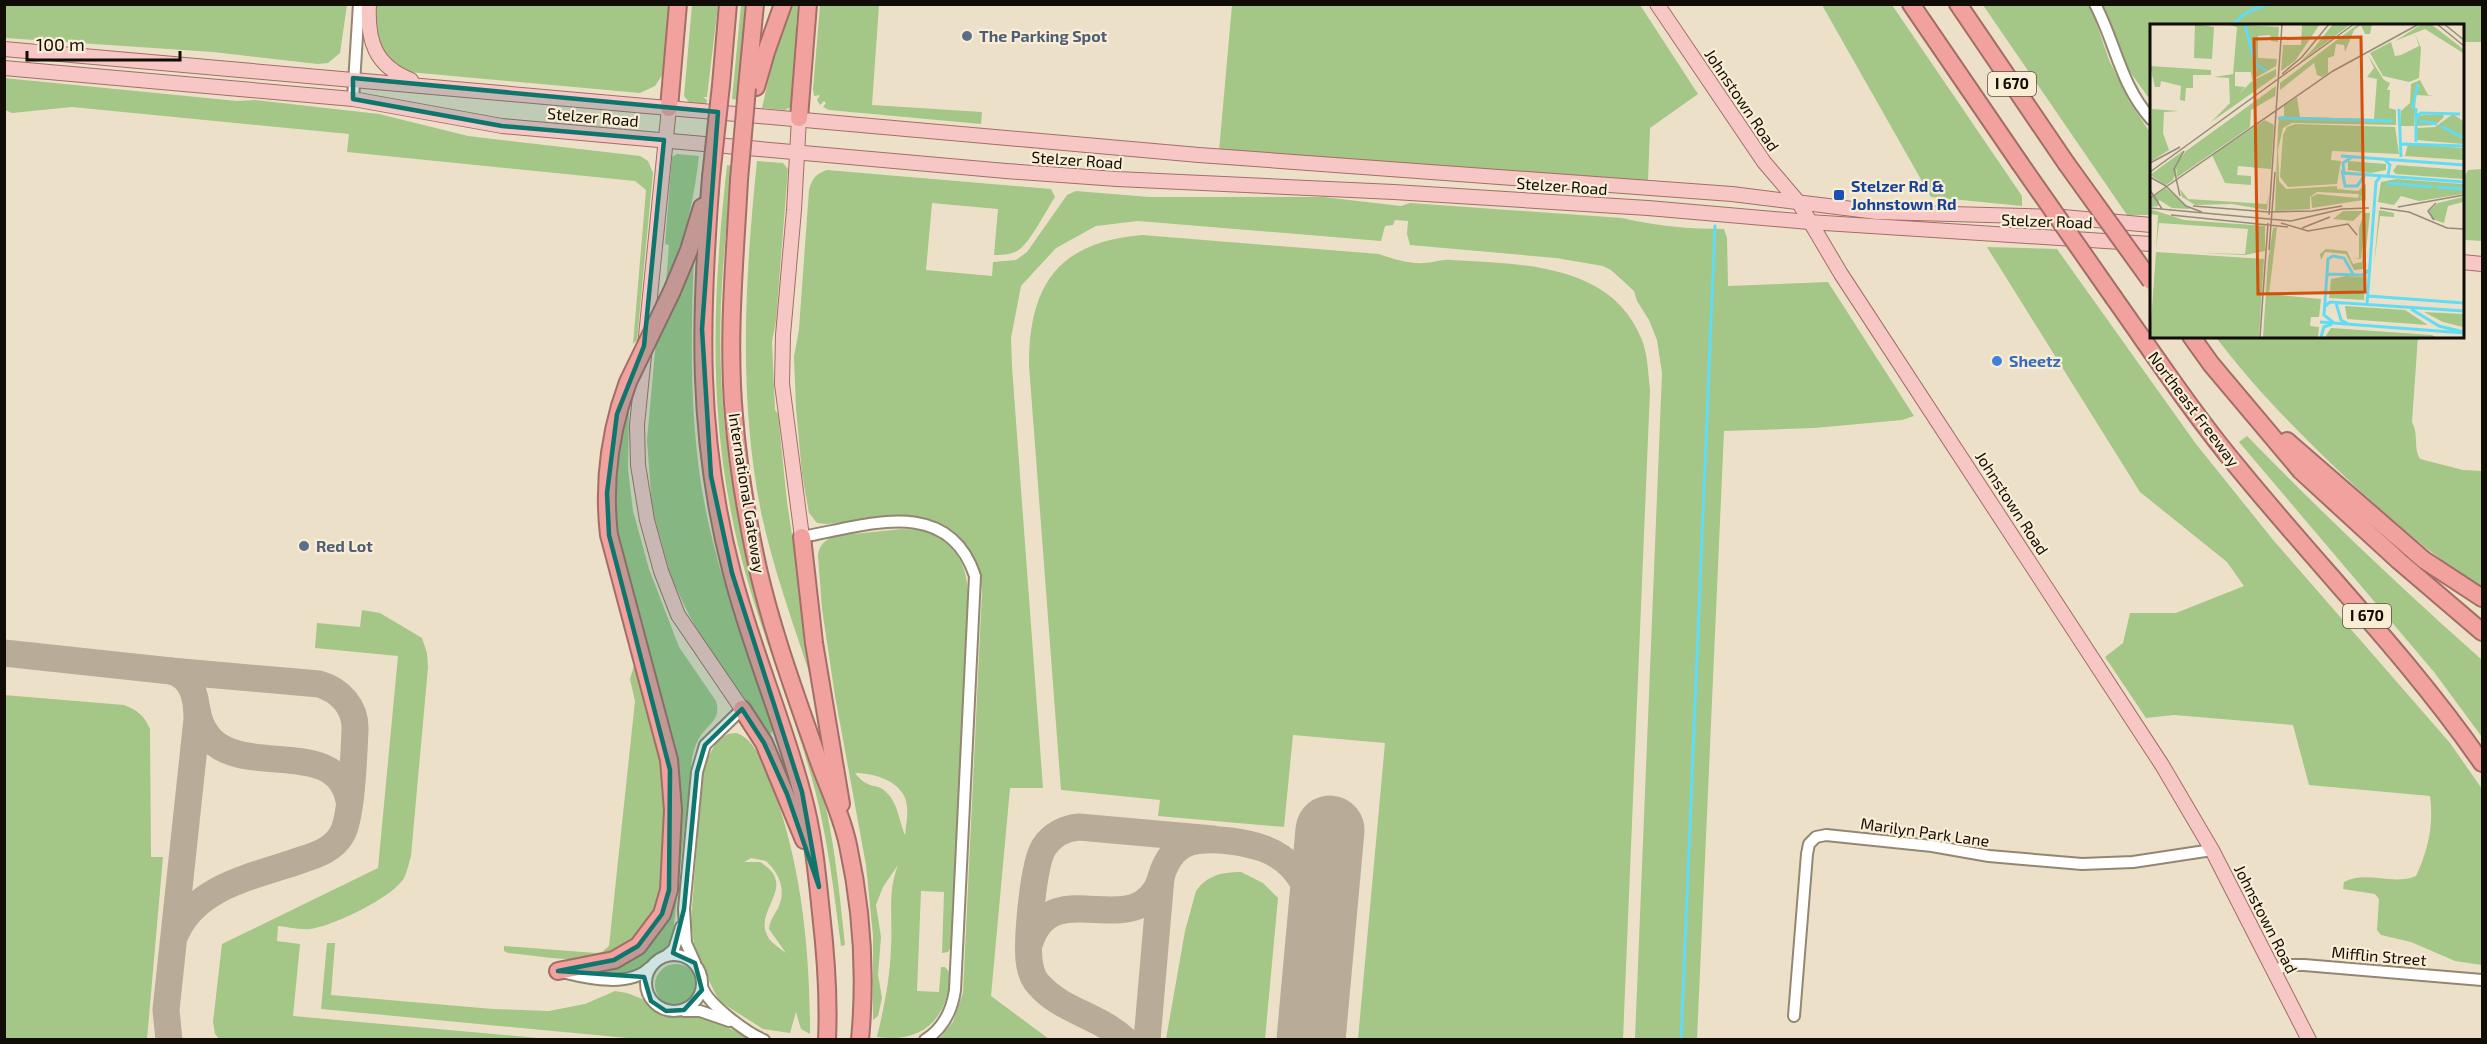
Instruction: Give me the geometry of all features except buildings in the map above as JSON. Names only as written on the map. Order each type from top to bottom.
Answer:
[{"type":"highway","points":[[669,108],[678,4]]},
{"type":"highway","name":"International Gateway","points":[[728,4],[711,177],[702,329],[704,406],[711,476],[732,573],[802,792],[813,836],[827,961],[827,1040]]},
{"type":"highway","points":[[752,88],[755,4]]},
{"type":"highway","points":[[752,88],[783,4]]},
{"type":"highway","points":[[799,118],[808,4]]},
{"type":"highway","name":"Northeast Freeway","points":[[1911,4],[2190,406],[2240,470],[2392,646],[2482,764]]},
{"type":"highway","name":"I 670","points":[[1958,4],[2066,163],[2150,280]]},
{"type":"highway","name":"International Gateway","points":[[752,88],[744,132],[732,311],[734,416],[758,569],[782,654],[848,843],[862,961],[863,1001],[860,1040]]},
{"type":"highway","points":[[558,971],[614,960],[638,946],[662,914],[669,891],[674,810],[669,760],[609,535],[607,480],[620,406],[628,382],[689,250],[711,177]]},
{"type":"highway","points":[[2192,338],[2301,471],[2384,548],[2481,632]]},
{"type":"highway","points":[[2232,389],[2301,454],[2424,560],[2482,598]]},
{"type":"highway","points":[[802,537],[814,643],[848,843]]},
{"type":"highway","points":[[742,709],[764,743],[787,794],[819,887]]},
{"type":"main road","points":[[369,4],[371,44],[383,63],[398,75],[424,85]]},
{"type":"main road","name":"Johnstown Road","points":[[1657,4],[1764,162],[1799,203],[1809,222],[2152,749],[2212,850],[2309,1040]]},
{"type":"main road","name":"Stelzer Road","points":[[4,49],[353,78],[1199,155],[1732,194],[1877,212],[2063,218],[2150,225]]},
{"type":"main road","name":"Stelzer Road","points":[[4,69],[353,99],[502,126],[1117,179],[1648,208],[1973,234],[2061,237],[2150,244]]},
{"type":"main road","points":[[669,108],[637,425],[638,465],[646,520],[661,571],[678,615],[742,709]]},
{"type":"main road","points":[[799,118],[783,335],[782,384],[802,537]]},
{"type":"main road","points":[[2463,262],[2482,264]]},
{"type":"street","points":[[353,99],[359,4]]},
{"type":"street","points":[[2095,4],[2137,103],[2150,118]]},
{"type":"street","points":[[802,537],[882,523],[907,520],[921,522],[945,532],[956,541],[970,562],[975,576],[955,990],[947,1018],[925,1040]]},
{"type":"street","points":[[558,971],[581,976],[627,978],[640,976],[674,949],[679,939],[684,909],[696,778],[701,754],[708,741],[742,709]]},
{"type":"street","name":"Marilyn Park Lane","points":[[1794,1016],[1806,854],[1809,844],[1816,837],[1826,835],[1856,838],[1932,846],[1989,856],[2082,864],[2133,862],[2212,850]]},
{"type":"street","points":[[684,909],[686,943],[700,971],[702,984],[709,999],[741,1026],[764,1040]]},
{"type":"street","points":[[666,956],[678,955],[694,963]]},
{"type":"street","name":"Mifflin Street","points":[[2274,971],[2288,965],[2304,964],[2482,980]]},
{"type":"street","points":[[649,968],[645,985],[651,1001],[666,1011],[700,1011],[741,1026]]},
{"type":"street","points":[[678,1011],[692,1005],[698,998],[702,984]]},
{"type":"highlighted area","points":[[353,78],[718,112],[702,329],[711,476],[732,573],[802,792],[819,887],[787,794],[764,743],[742,709],[705,745],[697,772],[684,909],[673,953],[695,963],[702,990],[684,1010],[666,1011],[651,1001],[644,977],[558,971],[614,960],[638,946],[662,914],[669,890],[670,770],[609,535],[607,493],[617,414],[644,346],[664,140],[502,126],[353,99]]},
{"type":"green space","points":[[4,5],[347,5],[340,53],[328,63],[318,64],[213,52],[5,38]]},
{"type":"green space","points":[[373,5],[670,5],[663,74],[655,86],[640,93],[409,72],[399,68],[376,45]]},
{"type":"green space","points":[[692,5],[718,5],[707,97],[703,97],[707,100],[706,104],[689,102],[684,96]]},
{"type":"green space","points":[[741,5],[749,5],[739,100],[732,99]]},
{"type":"green space","points":[[792,5],[798,5],[796,27],[799,29],[791,107],[785,110],[762,108],[773,59]]},
{"type":"green space","points":[[820,5],[879,5],[872,105],[982,112],[981,124],[829,110],[823,107],[826,103],[824,101],[820,105],[817,100],[820,95],[814,96],[813,89]]},
{"type":"green space","points":[[1232,5],[1640,5],[1698,94],[1650,128],[1648,181],[1525,175],[1219,151]]},
{"type":"green space","points":[[1822,5],[1892,5],[2022,196],[2022,206],[1931,197]]},
{"type":"green space","points":[[1983,5],[2090,5],[2109,60],[2129,101],[2150,132],[2150,215],[2127,215]]},
{"type":"green space","points":[[2103,5],[2482,5],[2482,42],[2463,42],[2463,24],[2150,24],[2150,100],[2128,69]]},
{"type":"green space","points":[[4,78],[237,101],[255,100],[379,114],[468,136],[640,156],[648,161],[653,173],[637,340],[633,344],[646,190],[635,181],[347,152],[349,134],[72,107],[12,113],[5,110]]},
{"type":"green space","points":[[677,154],[699,156],[687,221],[666,284],[669,245],[665,244],[672,157]]},
{"type":"green space","points":[[757,161],[783,163],[788,169],[776,320],[772,342],[775,410],[778,414],[787,502],[813,677],[811,678],[771,554],[761,512],[749,424],[746,381],[747,293]]},
{"type":"green space","points":[[727,165],[732,166],[723,269],[720,343],[725,431],[733,490],[756,585],[809,746],[824,800],[841,903],[845,945],[841,946],[820,809],[794,720],[748,583],[731,512],[724,468],[716,382],[715,339],[716,296]]},
{"type":"green space","points":[[2482,169],[2482,241],[2466,240],[2463,237],[2463,179],[2468,170]]},
{"type":"green space","points":[[827,170],[1051,189],[1055,197],[1032,234],[1022,247],[1006,255],[994,255],[998,209],[932,203],[926,270],[992,276],[993,262],[1016,260],[1027,252],[1067,195],[1076,191],[1149,197],[1323,197],[1401,206],[1410,203],[1622,218],[1673,227],[1724,229],[1727,238],[1728,286],[1828,282],[1914,416],[1902,420],[1814,428],[1724,431],[1697,1039],[1635,1039],[1662,373],[1657,340],[1634,291],[1611,270],[1603,266],[1556,258],[1410,245],[1407,234],[1408,221],[1395,220],[1393,225],[1385,226],[1381,241],[1138,221],[1096,226],[1056,248],[1021,286],[1011,338],[1012,367],[1043,788],[1010,788],[991,996],[1049,1039],[939,1039],[953,1022],[963,993],[981,584],[978,568],[968,547],[957,534],[943,525],[912,516],[877,517],[827,524],[817,523],[809,513],[802,474],[794,357],[799,329],[809,190],[815,177]]},
{"type":"green space","points":[[1142,235],[1379,254],[1413,263],[1448,260],[1534,267],[1562,273],[1587,282],[1609,296],[1628,315],[1644,346],[1650,390],[1623,1039],[1358,1039],[1385,743],[1293,735],[1284,827],[1158,816],[1160,800],[1061,790],[1029,365],[1030,337],[1035,312],[1043,291],[1054,273],[1069,258],[1089,247],[1113,239]]},
{"type":"green space","points":[[1987,247],[2057,249],[2196,444],[2274,541],[2450,743],[2482,789],[2482,965],[2455,961],[2411,942],[2381,935],[2377,930],[2379,899],[2375,894],[2343,889],[2344,882],[2361,877],[2407,879],[2416,876],[2429,837],[2430,796],[2309,785],[2293,725],[2174,715],[2146,718],[2105,657],[2123,643],[2130,613],[2176,613],[2244,586],[2227,562],[2140,492]]},
{"type":"green space","points":[[694,257],[693,398],[704,504],[725,586],[773,730],[771,734],[767,732],[706,645],[689,615],[671,577],[652,508],[647,440],[656,341]]},
{"type":"green space","points":[[2217,338],[2418,338],[2412,422],[2418,455],[2420,459],[2463,470],[2482,471],[2482,588],[2434,554],[2358,489],[2283,416]]},
{"type":"green space","points":[[629,406],[628,469],[633,511],[649,569],[679,647],[716,701],[717,712],[714,720],[699,738],[692,758],[673,934],[669,944],[662,952],[645,966],[613,974],[602,973],[601,970],[658,931],[680,815],[617,525],[617,465],[621,436]]},
{"type":"green space","points":[[2247,436],[2304,494],[2482,660],[2482,737],[2434,672],[2239,442]]},
{"type":"green space","points":[[902,529],[929,533],[940,538],[957,554],[963,565],[968,592],[951,947],[948,952],[942,953],[944,892],[921,891],[917,991],[939,992],[941,967],[945,967],[950,973],[949,989],[945,1003],[931,1024],[908,1036],[894,1038],[877,1037],[889,971],[891,896],[898,865],[883,887],[876,905],[881,937],[878,975],[882,998],[878,1016],[873,1020],[873,936],[866,865],[835,696],[822,609],[818,556],[823,544],[834,536]],"holes":[[[855,773],[888,780],[901,791],[907,806],[905,835],[890,796],[879,787],[864,782]]]},
{"type":"green space","points":[[362,610],[380,613],[422,638],[427,653],[428,667],[411,856],[404,878],[397,886],[361,910],[333,923],[310,929],[278,926],[277,941],[300,944],[293,1016],[550,1039],[220,1040],[215,1034],[213,1022],[222,944],[378,868],[398,656],[315,648],[317,623],[360,627]]},
{"type":"green space","points":[[635,662],[658,735],[665,783],[667,826],[665,869],[656,911],[647,925],[629,944],[617,952],[604,956],[563,959],[508,953],[504,951],[504,946],[596,953],[602,952],[609,946],[635,701],[630,679]]},
{"type":"green space","points":[[4,695],[124,705],[140,714],[150,729],[151,857],[163,857],[147,1039],[5,1039]]},
{"type":"green space","points":[[737,733],[754,746],[781,810],[802,905],[808,969],[810,1034],[801,1029],[796,1012],[790,1033],[763,1029],[719,1001],[695,952],[691,921],[703,767],[717,741],[728,734]],"holes":[[[751,858],[766,861],[778,876],[782,893],[769,929],[786,953],[768,937],[765,927],[766,917],[776,889],[776,880],[771,871],[760,862],[744,862]]]},
{"type":"green space","points":[[1241,872],[1263,883],[1278,898],[1265,1039],[1166,1039],[1185,931],[1196,891],[1210,878]]},
{"type":"green space","points":[[327,943],[335,943],[331,995],[493,1009],[549,1011],[585,1004],[615,991],[645,1000],[665,1016],[709,1018],[751,1039],[638,1039],[321,1009]]},
{"type":"green space","points":[[676,964],[684,965],[691,970],[696,977],[696,993],[691,1000],[684,1005],[676,1006],[668,1005],[661,1000],[656,993],[655,985],[656,977],[661,970],[668,965]]},
{"type":"waterway","points":[[2235,24],[2245,14],[2270,4]]},
{"type":"waterway","points":[[1681,1040],[1715,226]]},
{"type":"taxiway","points":[[4,653],[171,671],[189,683],[195,696],[197,719],[166,1010],[169,1040]]},
{"type":"taxiway","points":[[171,671],[319,684],[340,695],[350,707],[355,722],[348,814],[339,839],[319,854],[247,877],[213,893],[198,904],[176,933]]},
{"type":"taxiway","points":[[197,710],[207,735],[225,749],[248,756],[299,761],[322,767],[339,779],[349,801]]},
{"type":"taxiway","points":[[1125,1040],[1104,1025],[1048,994],[1033,977],[1029,960],[1030,920],[1040,856],[1044,847],[1059,833],[1079,827],[1213,839]]},
{"type":"taxiway","points":[[1147,1040],[1161,877],[1178,848],[1196,841],[1217,840],[1255,846],[1278,856],[1292,867],[1308,890],[1321,934]]},
{"type":"taxiway","points":[[1030,942],[1041,922],[1057,912],[1075,909],[1133,908],[1149,898],[1161,879]]},
{"type":"runway","points":[[1311,1040],[1330,830]]},
{"type":"place","name":"The Parking Spot","points":[[967,36]]},
{"type":"place","name":"Stelzer Rd & Johnstown Rd","points":[[1839,195]]},
{"type":"place","name":"Sheetz","points":[[1997,361]]},
{"type":"place","name":"Red Lot","points":[[304,546]]}]
